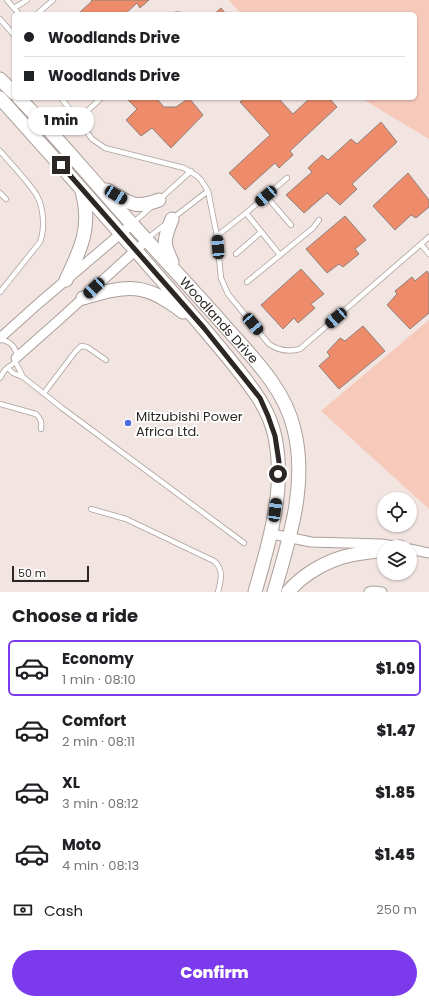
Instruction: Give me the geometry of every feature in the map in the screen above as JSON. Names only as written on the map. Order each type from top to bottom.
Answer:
[{"type":"main road","points":[[0,79],[12,91]]},
{"type":"main road","name":"Woodlands Drive","points":[[0,98],[204,328],[260,398],[275,436],[279,462],[278,486],[272,534],[255,592]]},
{"type":"main road","name":"Woodlands Drive","points":[[21,100],[53,133],[132,224],[177,272],[262,368],[287,409],[294,429],[298,455],[299,476],[290,538],[274,592]]},
{"type":"main road","points":[[97,184],[125,201],[136,205],[145,205],[159,200]]},
{"type":"main road","points":[[66,280],[79,253],[85,234],[85,203],[81,188]]},
{"type":"main road","points":[[172,219],[164,243],[167,254],[177,272]]},
{"type":"main road","points":[[83,298],[119,289],[138,288],[154,293],[173,304],[204,328]]},
{"type":"main road","points":[[288,592],[298,581],[316,569],[332,561],[346,556],[377,551]]},
{"type":"street","points":[[0,339],[39,303],[132,224]]},
{"type":"street","points":[[15,360],[147,240]]},
{"type":"street","points":[[272,534],[311,542],[377,544]]},
{"type":"street","points":[[417,550],[429,553]]},
{"type":"street","points":[[369,592],[382,592]]},
{"type":"lane","points":[[7,0],[17,12]]},
{"type":"lane","points":[[14,8],[27,0]]},
{"type":"lane","points":[[39,12],[53,0]]},
{"type":"lane","points":[[0,19],[12,33]]},
{"type":"lane","points":[[63,100],[92,139],[101,147],[191,171],[201,180],[208,191],[217,236],[220,274],[228,294],[269,344],[275,348],[289,351],[300,349],[429,237]]},
{"type":"lane","points":[[78,120],[99,100]]},
{"type":"lane","points":[[0,151],[36,195],[41,206],[43,226],[40,242],[0,292]]},
{"type":"lane","points":[[132,224],[191,171]]},
{"type":"lane","points":[[217,236],[287,178]]},
{"type":"lane","points":[[147,240],[208,191]]},
{"type":"lane","points":[[0,193],[6,199]]},
{"type":"lane","points":[[266,196],[291,225]]},
{"type":"lane","points":[[246,213],[280,255]]},
{"type":"lane","points":[[247,282],[314,228],[318,220]]},
{"type":"lane","points":[[236,254],[261,232]]},
{"type":"lane","points":[[421,244],[429,254]]},
{"type":"lane","points":[[0,339],[10,342],[14,347],[16,352],[15,360],[23,377]]},
{"type":"lane","points":[[44,393],[81,346],[87,347],[106,360]]},
{"type":"lane","points":[[0,378],[15,360]]},
{"type":"lane","points":[[0,369],[7,368],[16,375],[23,377],[244,543]]},
{"type":"lane","points":[[0,404],[36,414],[40,418],[42,424],[40,429]]},
{"type":"lane","points":[[91,509],[130,520],[214,561],[220,566],[221,570],[218,592]]},
{"type":"shaded area","points":[[229,0],[429,0],[429,139],[364,100],[417,100],[417,12],[239,12]]},
{"type":"shaded area","points":[[429,320],[429,509],[417,498],[417,492],[410,492],[321,411]]},
{"type":"building","points":[[91,0],[149,0],[140,8],[137,3],[127,12],[80,12],[92,1]]},
{"type":"building","points":[[221,8],[224,12],[216,12]]},
{"type":"building","points":[[128,100],[158,100],[164,107],[176,107],[186,100],[191,100],[203,115],[171,148],[152,128],[141,136],[126,120],[137,109]]},
{"type":"building","points":[[242,100],[280,100],[293,114],[308,100],[331,100],[337,107],[290,151],[293,155],[279,168],[275,163],[245,190],[229,173],[270,135],[240,102]]},
{"type":"building","points":[[381,122],[397,142],[352,184],[357,189],[340,205],[327,193],[304,213],[286,195],[312,172],[308,168],[322,155],[328,160],[351,139],[357,144]]},
{"type":"building","points":[[408,173],[429,200],[429,207],[416,218],[411,215],[395,230],[373,206]]},
{"type":"building","points":[[345,216],[366,240],[355,249],[359,254],[343,267],[339,264],[327,273],[306,249]]},
{"type":"building","points":[[301,269],[324,294],[311,304],[315,308],[298,323],[294,318],[283,329],[261,305]]},
{"type":"building","points":[[427,271],[429,274],[429,313],[410,329],[387,305],[397,294],[395,291],[412,277],[415,281]]},
{"type":"building","points":[[363,326],[385,351],[339,389],[319,366],[330,356],[327,352],[340,338],[345,341]]},
{"type":"place","name":"Mitzubishi Power Africa Ltd.","points":[[128,423]]},
{"type":"route","points":[[61,165],[204,328],[260,398],[275,436],[279,462],[278,474]]}]
